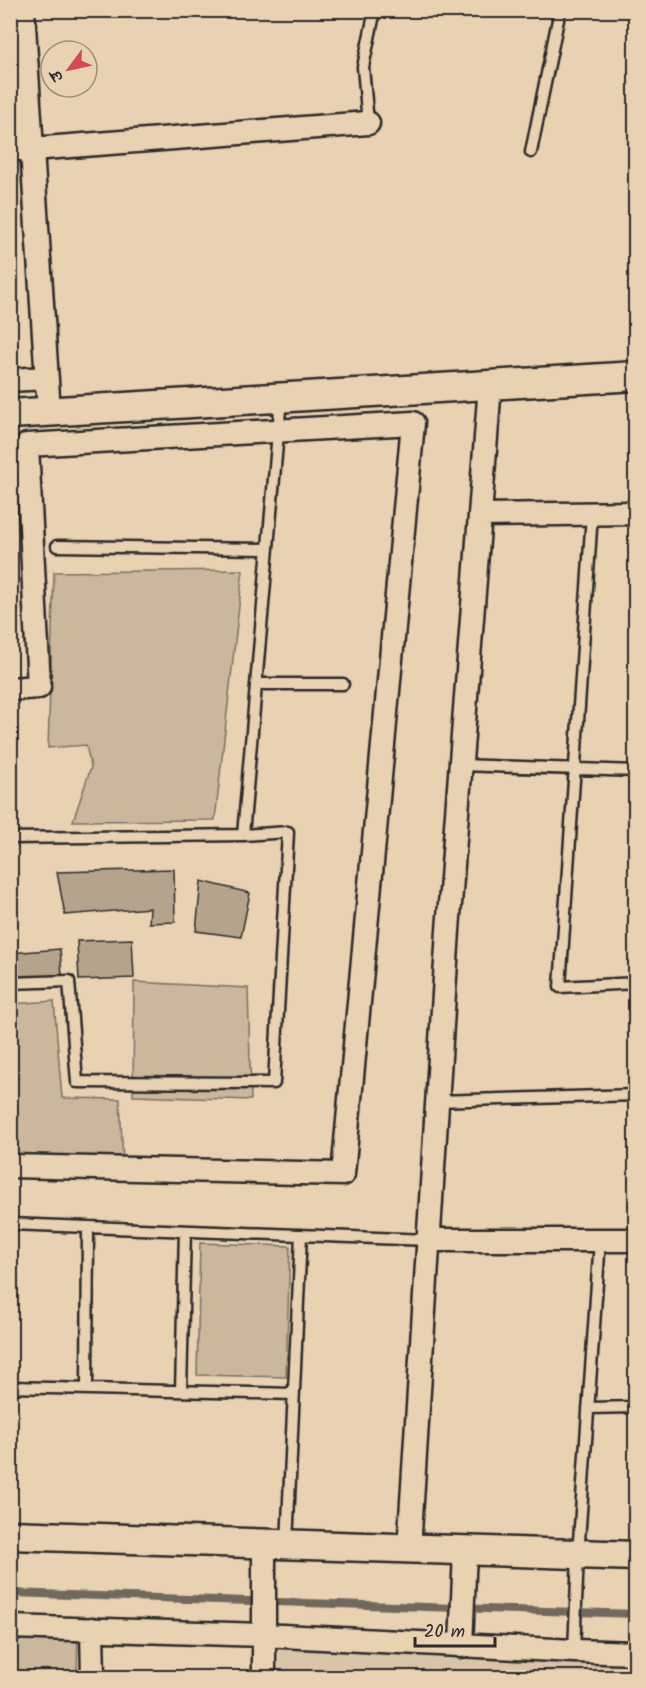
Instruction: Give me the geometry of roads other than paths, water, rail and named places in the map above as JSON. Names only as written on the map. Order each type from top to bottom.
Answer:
[{"type":"street","points":[[23,10],[21,149],[49,412]]},
{"type":"street","points":[[21,149],[368,123]]},
{"type":"street","points":[[10,414],[636,376]]},
{"type":"street","points":[[10,380],[47,378]]},
{"type":"street","points":[[409,1549],[448,930],[490,385]]},
{"type":"street","points":[[10,689],[39,687],[27,446],[413,423],[343,1174],[10,1166]]},
{"type":"street","points":[[480,515],[636,513]]},
{"type":"street","points":[[428,1240],[636,1240]]},
{"type":"street","points":[[10,1535],[636,1557]]},
{"type":"street","points":[[264,1677],[264,1589],[276,1544]]},
{"type":"street","points":[[461,1646],[465,1551]]},
{"type":"street","points":[[10,1627],[92,1629],[263,1625],[461,1646],[636,1653]]},
{"type":"street","points":[[92,1629],[93,1677]]},
{"type":"lane","points":[[368,123],[363,67],[375,10]]},
{"type":"lane","points":[[531,152],[560,10]]},
{"type":"lane","points":[[243,835],[281,398]]},
{"type":"lane","points":[[592,514],[560,987],[636,984]]},
{"type":"lane","points":[[57,546],[268,549]]},
{"type":"lane","points":[[256,684],[344,684]]},
{"type":"lane","points":[[461,765],[636,771]]},
{"type":"lane","points":[[10,838],[243,835],[288,832],[274,1083],[77,1082],[69,981],[10,983]]},
{"type":"lane","points":[[437,1101],[636,1095]]},
{"type":"lane","points":[[10,1224],[428,1240]]},
{"type":"lane","points":[[87,1389],[88,1227]]},
{"type":"lane","points":[[181,1391],[184,1231]]},
{"type":"lane","points":[[276,1544],[293,1394],[301,1235]]},
{"type":"lane","points":[[574,1651],[578,1555],[600,1240]]},
{"type":"lane","points":[[10,1387],[293,1394]]},
{"type":"lane","points":[[588,1408],[636,1407]]},
{"type":"waterway","points":[[10,1593],[636,1614]]}]
